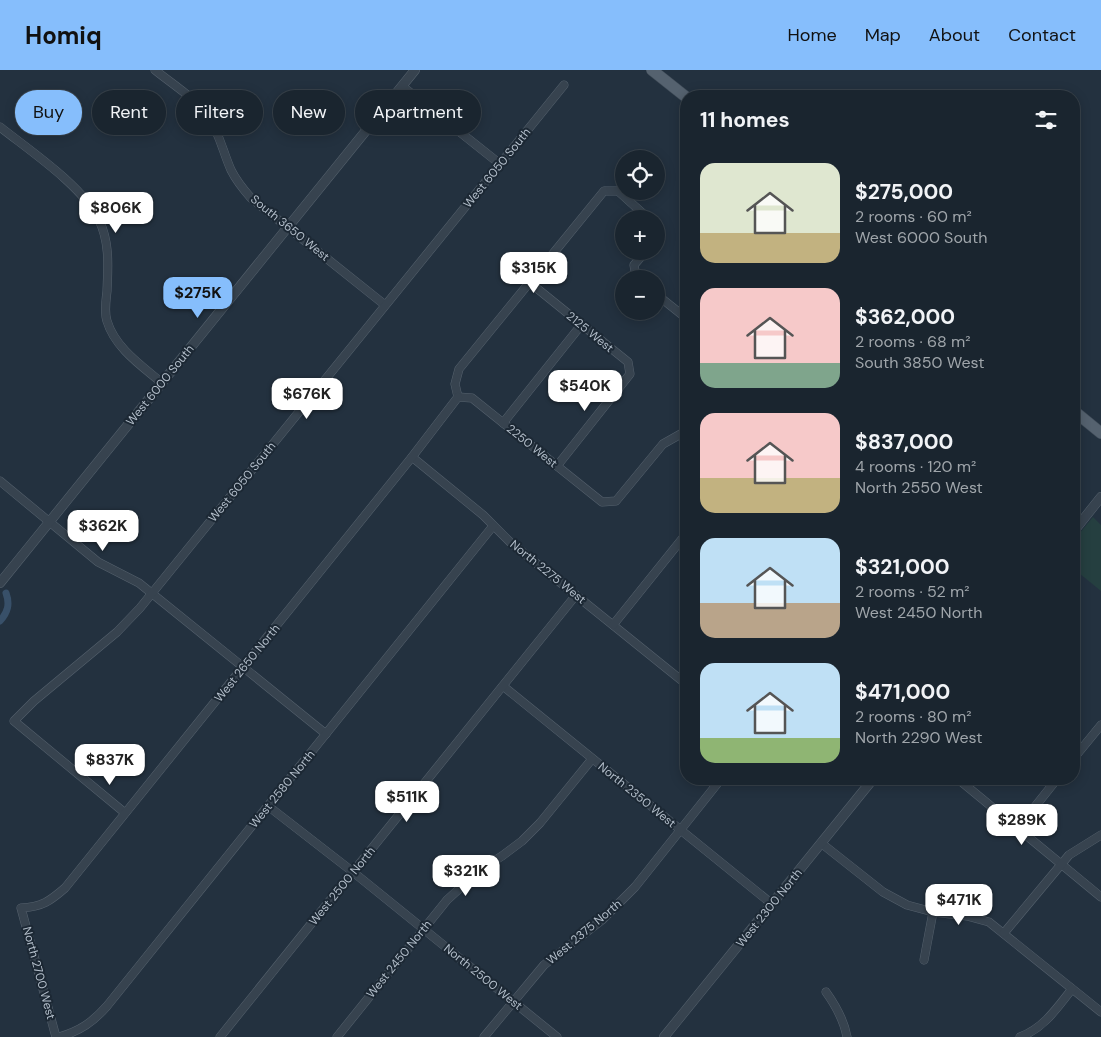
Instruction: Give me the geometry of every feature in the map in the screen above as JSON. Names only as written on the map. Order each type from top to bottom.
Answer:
[{"type":"main road","points":[[654,71],[680,92]]},
{"type":"main road","points":[[1080,416],[1101,433]]},
{"type":"street","name":"South 3650 West","points":[[155,70],[208,116],[231,169],[239,184],[251,198],[385,305]]},
{"type":"street","name":"West 6000 South","points":[[0,583],[415,70]]},
{"type":"street","name":"West 6050 South","points":[[125,813],[14,721],[48,688],[117,632],[152,593],[564,85]]},
{"type":"street","points":[[402,86],[500,164]]},
{"type":"street","points":[[0,127],[75,187],[89,202],[99,219],[106,237],[109,255],[106,303],[107,320],[116,339],[131,357],[162,383]]},
{"type":"street","points":[[458,397],[455,384],[458,369],[604,190],[618,191],[639,210]]},
{"type":"street","name":"2125 West","points":[[529,282],[628,362],[630,374],[557,466]]},
{"type":"street","points":[[665,301],[680,313]]},
{"type":"street","points":[[502,423],[582,324]]},
{"type":"street","name":"2250 West","points":[[458,397],[472,398],[602,502],[616,501],[663,444],[680,434]]},
{"type":"street","name":"West 2650 North","points":[[22,908],[37,907],[51,900],[65,888],[412,457],[458,397]]},
{"type":"street","name":"North 2275 West","points":[[412,457],[510,542],[680,679]]},
{"type":"street","points":[[0,481],[98,562],[140,583],[326,734]]},
{"type":"street","points":[[1080,523],[1101,497]]},
{"type":"street","name":"West 2580 North","points":[[58,1037],[84,1028],[107,1006],[493,526]]},
{"type":"street","points":[[612,625],[680,541]]},
{"type":"street","name":"West 2500 North","points":[[220,1037],[576,595]]},
{"type":"street","name":"North 2350 West","points":[[503,686],[772,904]]},
{"type":"street","points":[[1080,751],[1101,725]]},
{"type":"street","name":"West 2450 North","points":[[337,1037],[448,900],[480,869],[522,841],[540,823],[592,758]]},
{"type":"street","name":"West 2375 North","points":[[484,1037],[544,965],[619,904],[635,888],[716,785]]},
{"type":"street","name":"West 2300 North","points":[[664,1037],[868,785]]},
{"type":"street","points":[[965,785],[1101,897]]},
{"type":"street","points":[[1018,828],[1052,785]]},
{"type":"street","name":"North 2500 West","points":[[268,806],[353,872],[557,1037]]},
{"type":"street","points":[[1004,933],[1069,855],[1101,835]]},
{"type":"street","points":[[821,843],[883,892],[907,905],[933,912],[967,916],[990,922],[1101,1012]]},
{"type":"street","name":"North 2700 West","points":[[22,908],[58,1037]]},
{"type":"street","points":[[924,960],[933,912]]},
{"type":"street","points":[[1020,1037],[1032,1033],[1044,1023],[1072,988]]},
{"type":"street","points":[[826,992],[846,1026],[847,1037]]},
{"type":"green space","points":[[1093,517],[1101,525],[1101,591],[1080,574],[1080,533]]},
{"type":"waterway","points":[[0,621],[8,608],[6,593]]}]
